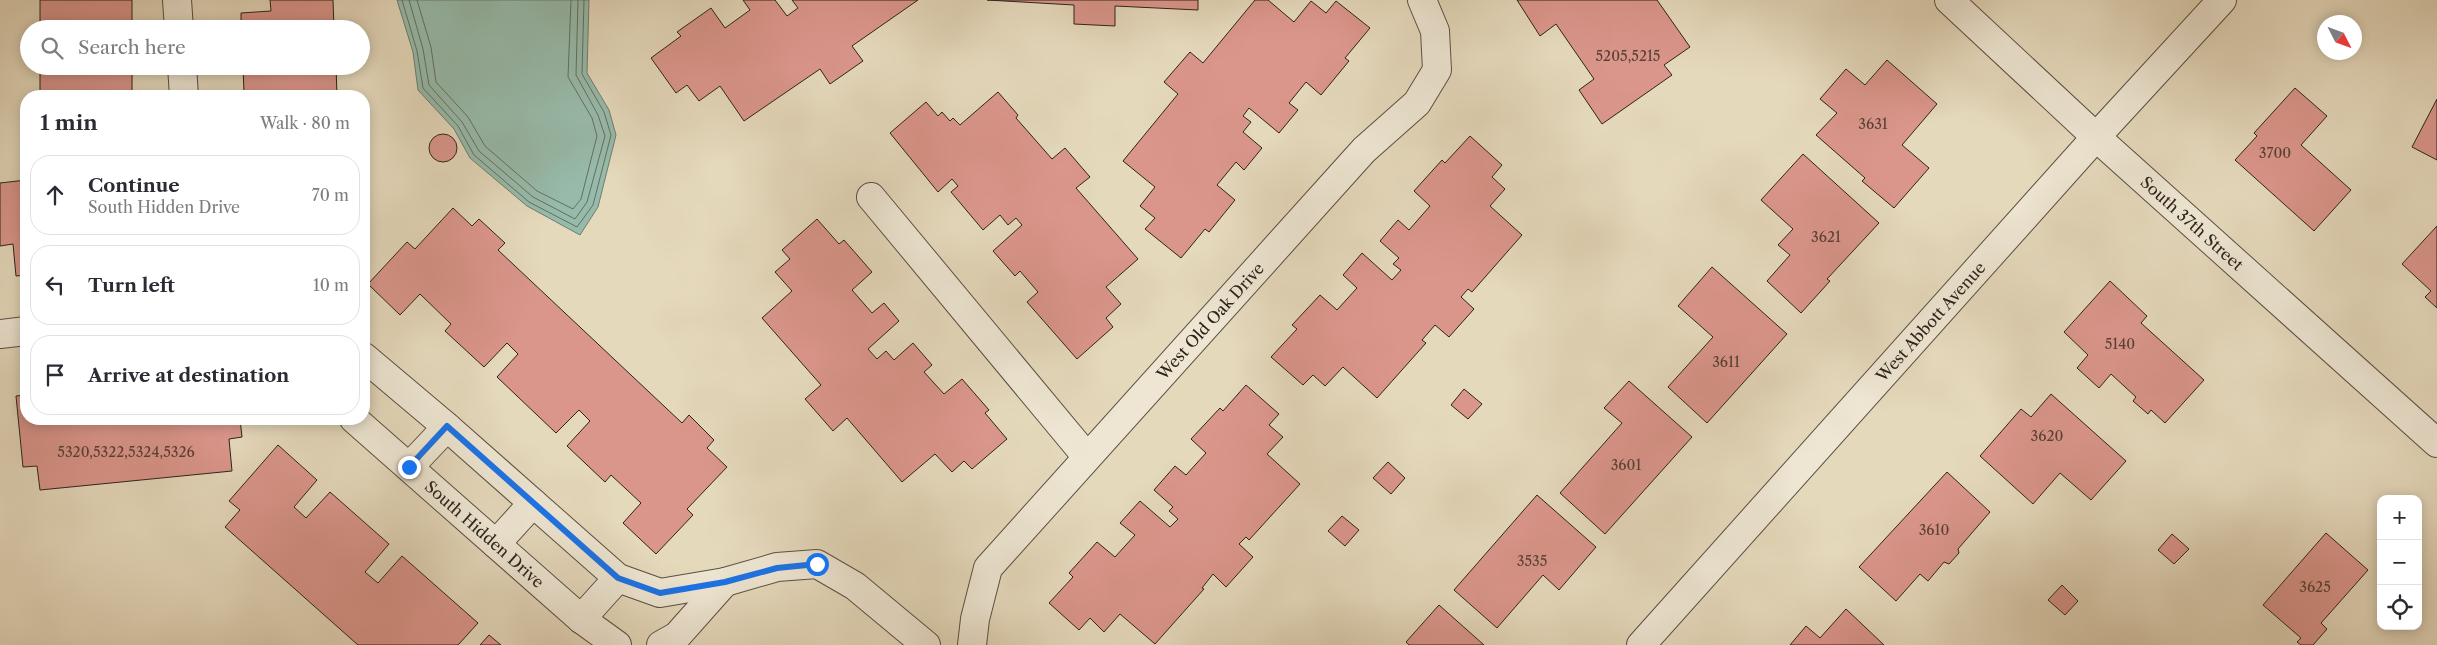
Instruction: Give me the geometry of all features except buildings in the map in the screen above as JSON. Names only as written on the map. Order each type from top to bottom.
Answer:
[{"type":"street","points":[[178,0],[179,20]]},
{"type":"street","name":"West Old Oak Drive","points":[[972,645],[975,619],[988,568],[1364,150],[1417,103],[1437,70],[1435,31],[1422,0]]},
{"type":"street","name":"South 37th Street","points":[[1949,0],[2096,136],[2437,443]]},
{"type":"street","name":"West Abbott Avenue","points":[[1642,645],[2096,136],[2222,0]]},
{"type":"street","points":[[183,75],[184,90]]},
{"type":"street","points":[[871,197],[1087,457]]},
{"type":"street","points":[[0,334],[20,332]]},
{"type":"street","points":[[370,362],[447,426],[618,578],[660,593],[725,582],[777,568],[817,564],[855,586],[926,645]]},
{"type":"street","name":"South Hidden Drive","points":[[361,425],[581,619],[617,645]]},
{"type":"street","points":[[409,467],[447,426]]},
{"type":"street","points":[[496,544],[533,503]]},
{"type":"street","points":[[581,619],[618,578]]},
{"type":"street","points":[[661,645],[677,636],[725,582]]},
{"type":"water","points":[[397,0],[589,0],[587,73],[609,110],[616,135],[598,207],[580,235],[527,206],[470,158],[454,129],[418,90],[413,52]]},
{"type":"route","points":[[409,467],[447,426],[618,578],[660,593],[725,582],[777,568],[817,564]]}]
